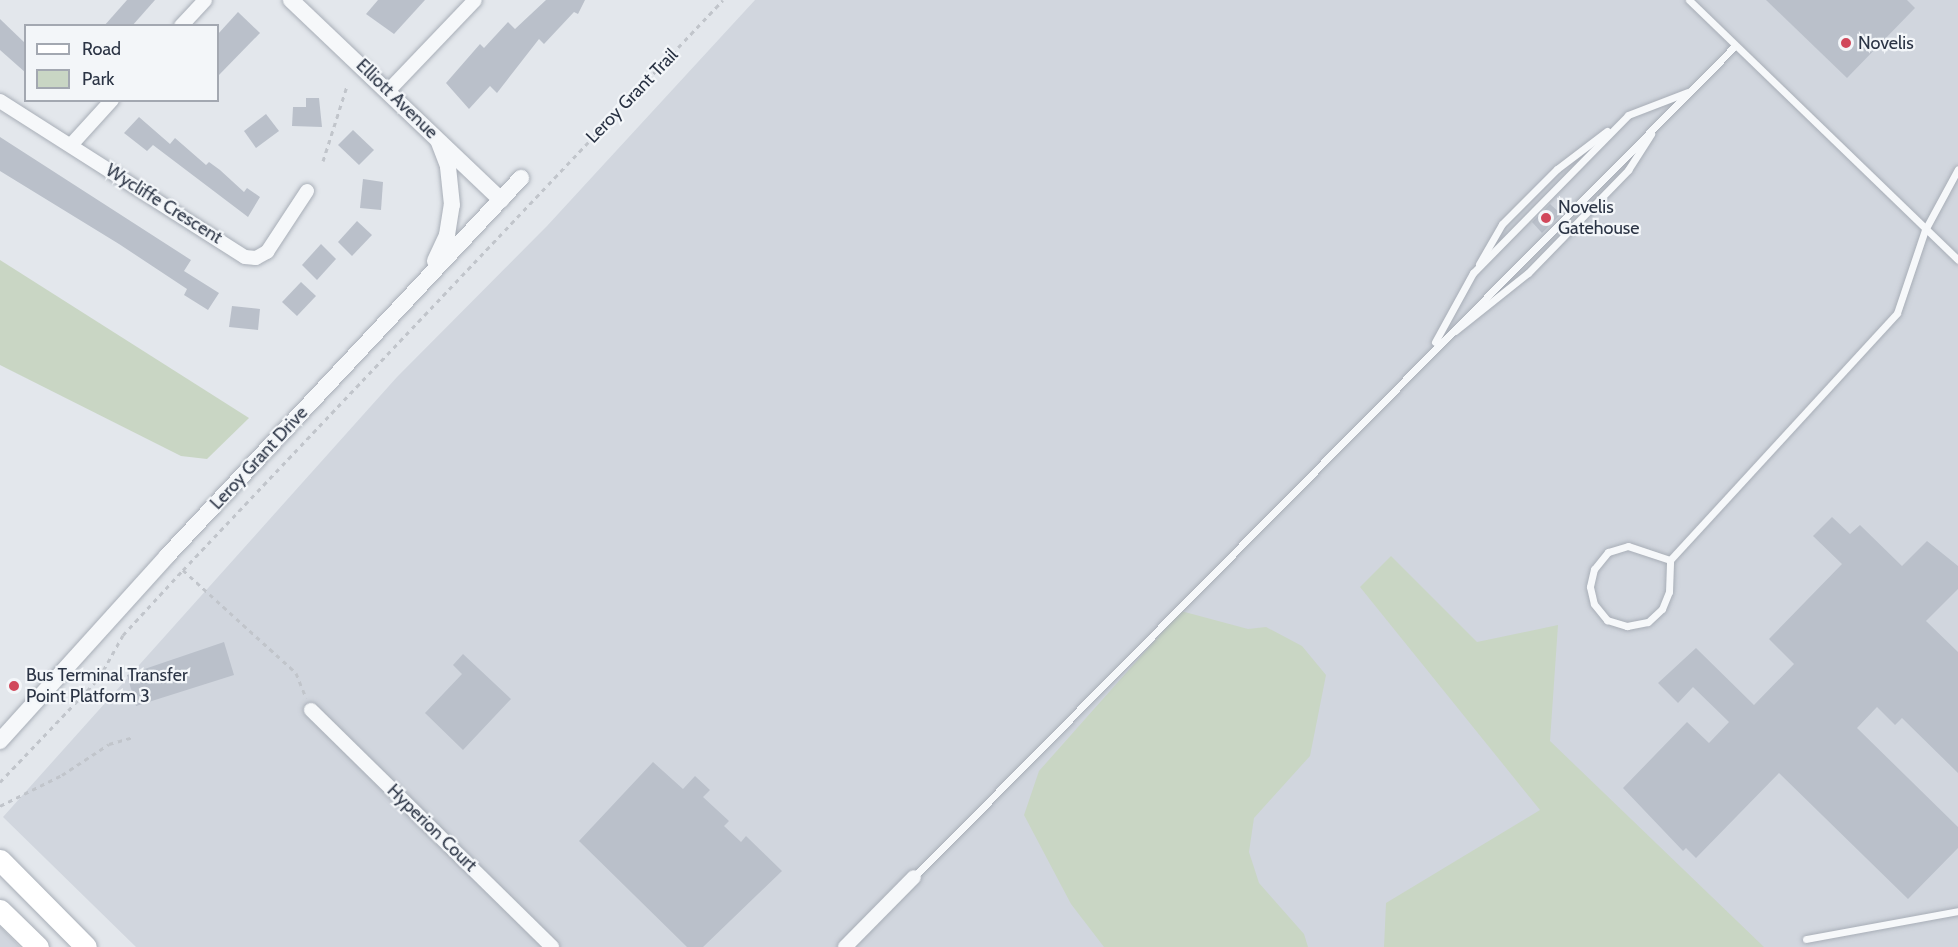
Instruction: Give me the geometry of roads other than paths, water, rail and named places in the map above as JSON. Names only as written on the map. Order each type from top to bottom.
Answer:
[{"type":"main road","points":[[0,860],[86,947]]},
{"type":"main road","points":[[0,910],[38,947]]},
{"type":"street","points":[[183,24],[205,0]]},
{"type":"street","name":"Elliott Avenue","points":[[291,0],[389,90],[501,200]]},
{"type":"street","points":[[389,90],[475,0]]},
{"type":"street","name":"Wycliffe Crescent","points":[[0,100],[245,257],[256,258],[267,252],[307,191]]},
{"type":"street","points":[[71,145],[110,102]]},
{"type":"street","points":[[423,283],[441,250],[451,221],[448,166],[438,139]]},
{"type":"street","name":"Leroy Grant Drive","points":[[0,741],[521,178]]},
{"type":"street","name":"Hyperion Court","points":[[311,710],[552,947]]},
{"type":"street","points":[[845,947],[914,877]]},
{"type":"lane","points":[[1689,0],[1958,260]]},
{"type":"lane","points":[[914,877],[1430,351],[1735,46]]},
{"type":"lane","points":[[1430,351],[1502,224],[1557,169],[1628,115],[1690,91]]},
{"type":"lane","points":[[1473,273],[1628,115]]},
{"type":"lane","points":[[1430,351],[1528,273],[1628,171],[1657,124]]},
{"type":"lane","points":[[1670,560],[1628,546],[1608,552],[1594,569],[1590,586],[1594,604],[1607,620],[1627,626],[1648,621],[1662,609],[1669,592],[1670,560],[1897,313],[1925,230],[1958,169]]},
{"type":"lane","points":[[1806,939],[1958,911]]},
{"type":"place","name":"Novelis","points":[[1846,43]]},
{"type":"place","name":"Novelis Gatehouse","points":[[1546,218]]},
{"type":"place","name":"Bus Terminal Transfer Point Platform 3","points":[[14,686]]}]
